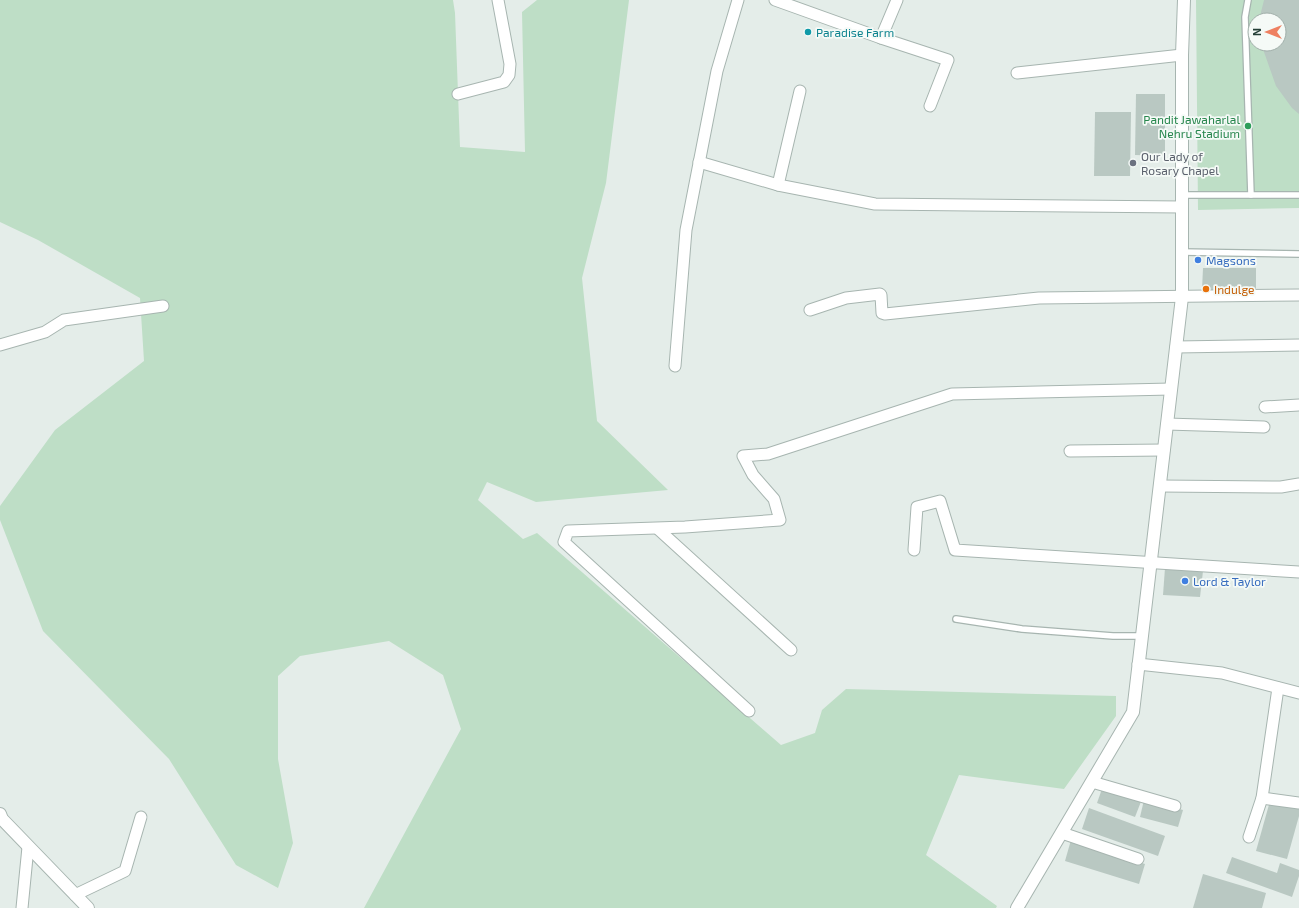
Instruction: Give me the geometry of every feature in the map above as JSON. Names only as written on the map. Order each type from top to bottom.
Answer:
[{"type":"street","points":[[458,94],[504,82],[509,75],[510,64],[498,0]]},
{"type":"street","points":[[675,366],[686,230],[717,72],[738,0]]},
{"type":"street","points":[[775,0],[880,38],[948,60],[930,106]]},
{"type":"street","points":[[880,38],[896,0]]},
{"type":"street","points":[[1018,908],[1133,712],[1182,297],[1182,55],[1184,0]]},
{"type":"street","points":[[1017,73],[1182,55]]},
{"type":"street","points":[[778,185],[800,90]]},
{"type":"street","points":[[699,162],[778,185],[875,204],[1182,201]]},
{"type":"street","points":[[810,310],[846,298],[880,294],[883,314],[1039,298],[1299,295]]},
{"type":"street","points":[[0,345],[45,332],[64,320],[163,306]]},
{"type":"street","points":[[1176,347],[1299,345]]},
{"type":"street","points":[[749,711],[564,542],[568,531],[658,529],[780,520],[774,499],[753,475],[743,456],[768,454],[952,394],[1171,389]]},
{"type":"street","points":[[1265,407],[1299,405]]},
{"type":"street","points":[[1167,424],[1264,427]]},
{"type":"street","points":[[1070,451],[1164,450]]},
{"type":"street","points":[[1160,486],[1281,487],[1299,484]]},
{"type":"street","points":[[914,550],[917,508],[940,501],[955,550],[1299,572]]},
{"type":"street","points":[[658,529],[791,650]]},
{"type":"street","points":[[1138,664],[1222,673],[1299,693]]},
{"type":"street","points":[[1249,837],[1262,798],[1278,688]]},
{"type":"street","points":[[1092,782],[1175,806]]},
{"type":"street","points":[[1262,798],[1299,803]]},
{"type":"street","points":[[75,895],[125,871],[141,817]]},
{"type":"street","points":[[1,818],[88,908]]},
{"type":"street","points":[[1062,833],[1138,859]]},
{"type":"street","points":[[22,908],[28,847]]},
{"type":"lane","points":[[1248,0],[1245,17],[1251,195]]},
{"type":"lane","points":[[1182,201],[1251,195],[1299,195]]},
{"type":"lane","points":[[1182,252],[1299,254]]},
{"type":"lane","points":[[956,619],[1022,629],[1113,636],[1142,636]]},
{"type":"green space","points":[[0,0],[453,0],[455,13],[460,147],[525,152],[522,12],[537,0],[629,0],[606,183],[582,278],[597,421],[668,490],[536,502],[487,482],[478,500],[523,539],[537,533],[781,745],[815,733],[822,710],[846,689],[1116,696],[1116,716],[1064,789],[959,775],[926,855],[997,906],[996,908],[364,908],[461,729],[443,675],[389,641],[300,656],[278,676],[278,759],[293,843],[278,888],[236,865],[169,759],[43,631],[0,520],[0,506],[55,430],[144,361],[140,298],[38,240],[0,222]]},
{"type":"green space","name":"Pandit Jawaharlal Nehru Stadium","points":[[1196,0],[1299,0],[1299,208],[1198,210]]},
{"type":"building","points":[[1264,0],[1299,0],[1299,114],[1292,108],[1276,86],[1264,52],[1287,52],[1287,12],[1261,12]]},
{"type":"building","points":[[1136,94],[1165,94],[1165,156],[1135,155]]},
{"type":"building","points":[[1095,112],[1131,112],[1130,176],[1094,176]]},
{"type":"building","points":[[1203,268],[1256,268],[1256,292],[1202,290]]},
{"type":"building","points":[[1165,568],[1203,571],[1200,597],[1163,595]]},
{"type":"building","points":[[1103,786],[1142,799],[1135,817],[1097,803]]},
{"type":"building","points":[[1144,800],[1183,810],[1178,827],[1140,817]]},
{"type":"building","points":[[1270,801],[1299,809],[1299,816],[1287,859],[1256,851]]},
{"type":"building","points":[[1089,808],[1165,836],[1158,856],[1082,829]]},
{"type":"building","points":[[1071,840],[1145,864],[1139,884],[1065,861]]},
{"type":"building","points":[[1232,857],[1277,873],[1280,863],[1299,870],[1299,876],[1292,897],[1226,873]]},
{"type":"building","points":[[1203,874],[1266,893],[1262,908],[1193,908]]},
{"type":"place","name":"Paradise Farm","points":[[808,32]]},
{"type":"place","name":"Pandit Jawaharlal Nehru Stadium","points":[[1248,126]]},
{"type":"place","name":"Our Lady of Rosary Chapel","points":[[1133,163]]},
{"type":"place","name":"Magsons","points":[[1198,260]]},
{"type":"place","name":"Indulge","points":[[1206,289]]},
{"type":"place","name":"Lord & Taylor","points":[[1185,581]]}]
